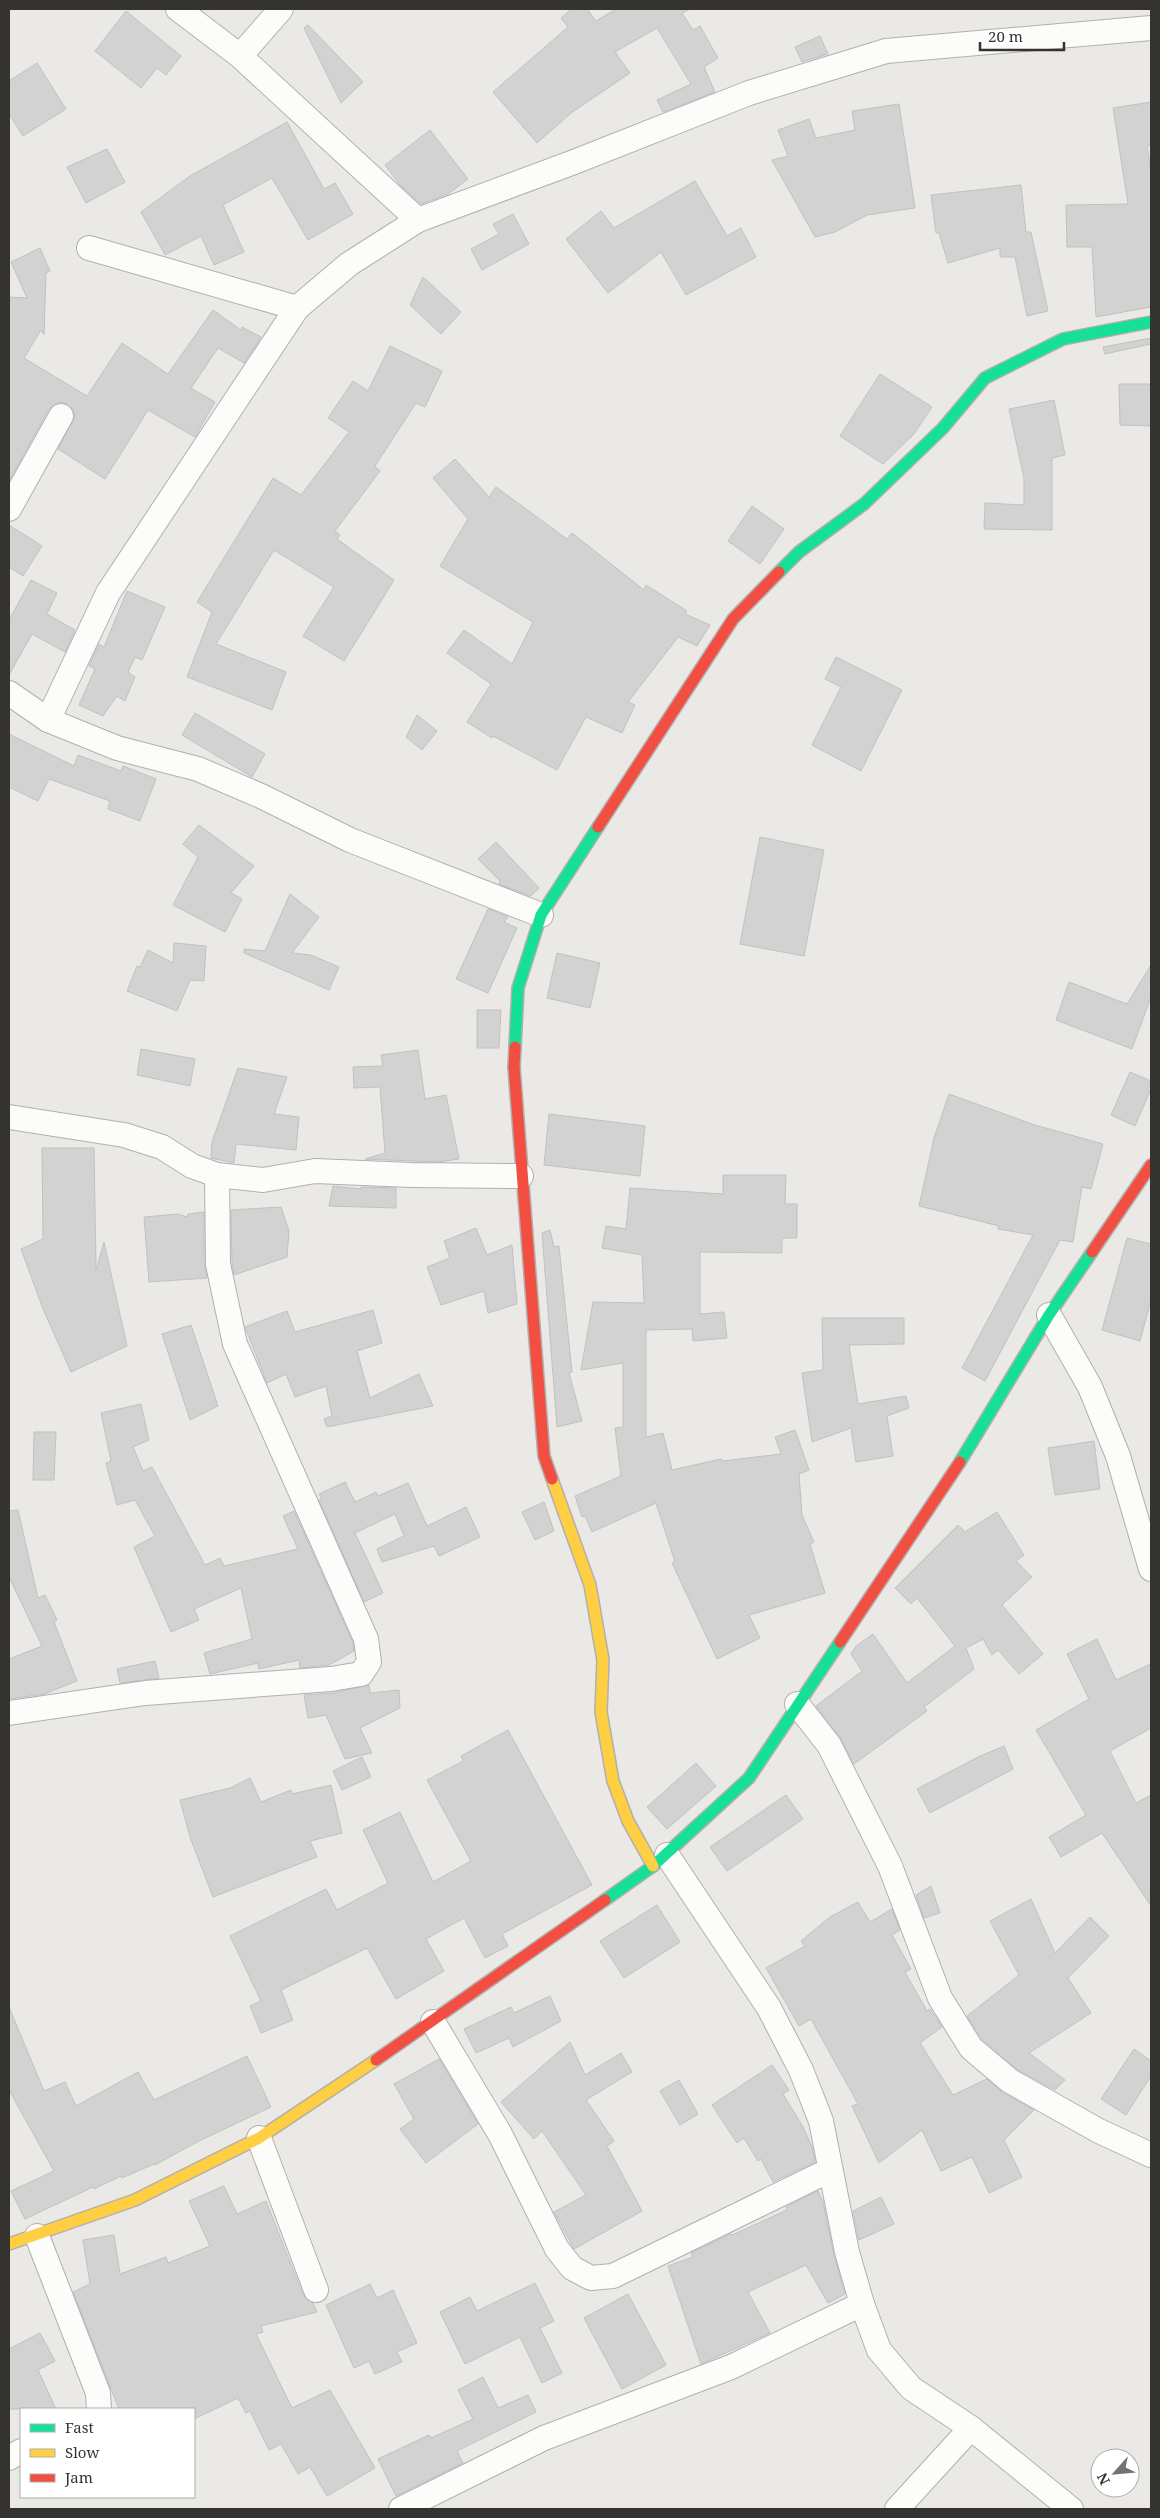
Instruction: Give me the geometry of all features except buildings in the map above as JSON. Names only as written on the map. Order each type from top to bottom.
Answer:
[{"type":"street","points":[[178,9],[240,56],[418,220]]},
{"type":"street","points":[[240,56],[281,9]]},
{"type":"street","points":[[48,720],[108,593],[297,308],[348,264],[418,220],[574,162],[749,93],[886,51],[1151,28]]},
{"type":"street","points":[[90,248],[297,308]]},
{"type":"street","points":[[1071,2509],[970,2428],[911,2388],[879,2350],[862,2304],[847,2252],[821,2120],[801,2070],[769,2008],[660,1860],[628,1821],[613,1781],[602,1712],[603,1660],[590,1585],[544,1456],[514,1068],[518,988],[541,915],[734,620],[799,552],[864,504],[943,428],[985,378],[1063,339],[1151,322]]},
{"type":"street","points":[[9,509],[61,416]]},
{"type":"street","points":[[9,693],[48,720],[117,748],[198,769],[261,796],[350,840],[541,915]]},
{"type":"street","points":[[9,1117],[124,1135],[162,1147],[192,1166],[217,1176],[263,1180],[315,1171],[411,1175],[521,1176]]},
{"type":"street","points":[[9,2244],[37,2236],[136,2200],[259,2138],[433,2022],[660,1860],[749,1778],[946,1484],[1049,1315],[1151,1165]]},
{"type":"street","points":[[9,1713],[145,1693],[339,1678],[361,1674],[369,1662],[366,1639],[235,1344],[218,1264],[217,1176]]},
{"type":"street","points":[[1049,1315],[1090,1386],[1118,1456],[1145,1533],[1151,1569]]},
{"type":"street","points":[[797,1704],[829,1746],[838,1763],[890,1866],[940,1998],[971,2048],[1010,2081],[1099,2131],[1151,2155]]},
{"type":"street","points":[[433,2022],[500,2134],[557,2249],[572,2268],[592,2278],[613,2276],[830,2170]]},
{"type":"street","points":[[259,2138],[316,2290]]},
{"type":"street","points":[[37,2236],[98,2393],[98,2408]]},
{"type":"street","points":[[401,2509],[544,2438],[731,2367],[862,2304]]},
{"type":"street","points":[[897,2509],[970,2428]]},
{"type":"traffic: fast","points":[[779,572],[799,552],[864,504],[943,428],[985,378],[1063,339],[1151,322]]},
{"type":"traffic: fast","points":[[515,1047],[518,988],[541,915],[598,827]]},
{"type":"traffic: fast","points":[[960,1462],[1049,1315],[1092,1252]]},
{"type":"traffic: fast","points":[[605,1900],[653,1866],[749,1778],[840,1642]]},
{"type":"traffic: slow","points":[[552,1479],[590,1585],[603,1660],[601,1712],[613,1781],[628,1821],[653,1866]]},
{"type":"traffic: slow","points":[[9,2244],[135,2200],[259,2138],[376,2060]]},
{"type":"traffic: jam","points":[[598,827],[733,619],[779,572]]},
{"type":"traffic: jam","points":[[515,1047],[514,1067],[544,1456],[552,1479]]},
{"type":"traffic: jam","points":[[1092,1252],[1151,1165]]},
{"type":"traffic: jam","points":[[840,1642],[960,1462]]},
{"type":"traffic: jam","points":[[376,2060],[605,1900]]}]
